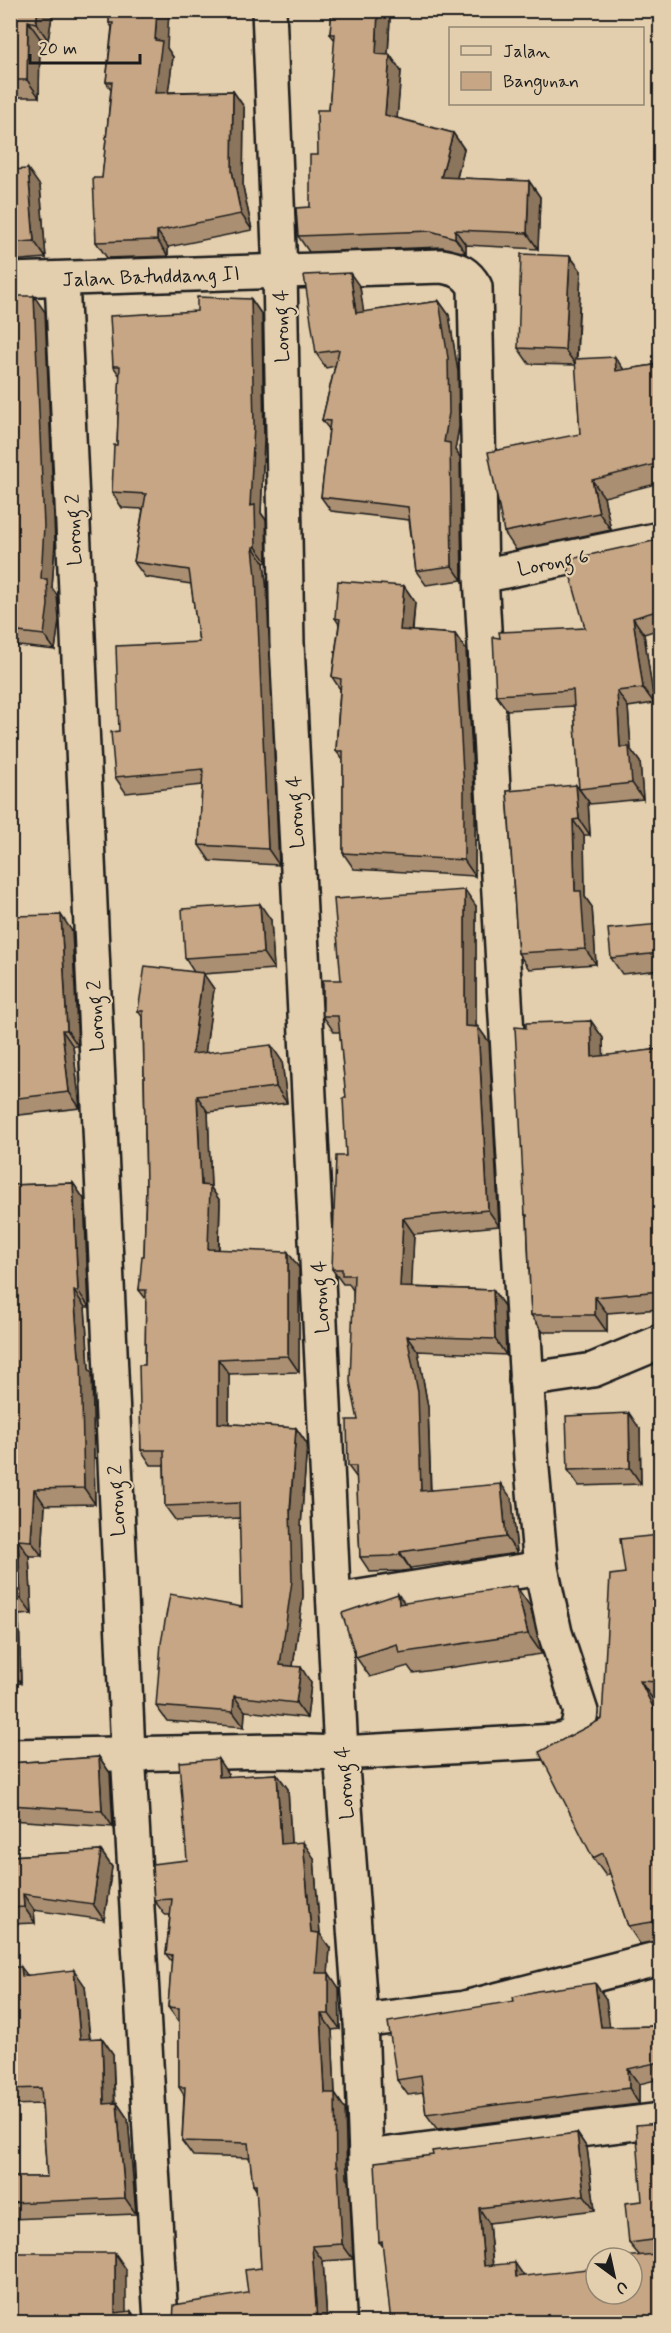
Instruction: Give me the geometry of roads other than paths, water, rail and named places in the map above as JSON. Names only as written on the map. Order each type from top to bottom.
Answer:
[{"type":"street","name":"Lorong 4","points":[[269,10],[280,271],[287,644],[341,1753],[361,2021],[375,2322]]},
{"type":"street","name":"Jalan Batuddang II","points":[[10,280],[442,266],[457,268],[469,276],[475,287],[477,300],[481,576]]},
{"type":"street","name":"Lorong 2","points":[[62,279],[128,1752],[161,2322]]},
{"type":"street","name":"Lorong 6","points":[[481,576],[660,539]]},
{"type":"street","points":[[10,1756],[128,1752],[341,1753],[557,1741],[577,1731],[581,1712],[555,1633],[541,1568],[531,1458],[481,576]]},
{"type":"street","points":[[526,1380],[593,1370],[660,1342]]},
{"type":"street","points":[[334,1601],[541,1568]]},
{"type":"street","points":[[361,2021],[465,2008],[660,1958]]},
{"type":"street","points":[[366,2157],[660,2121]]}]
